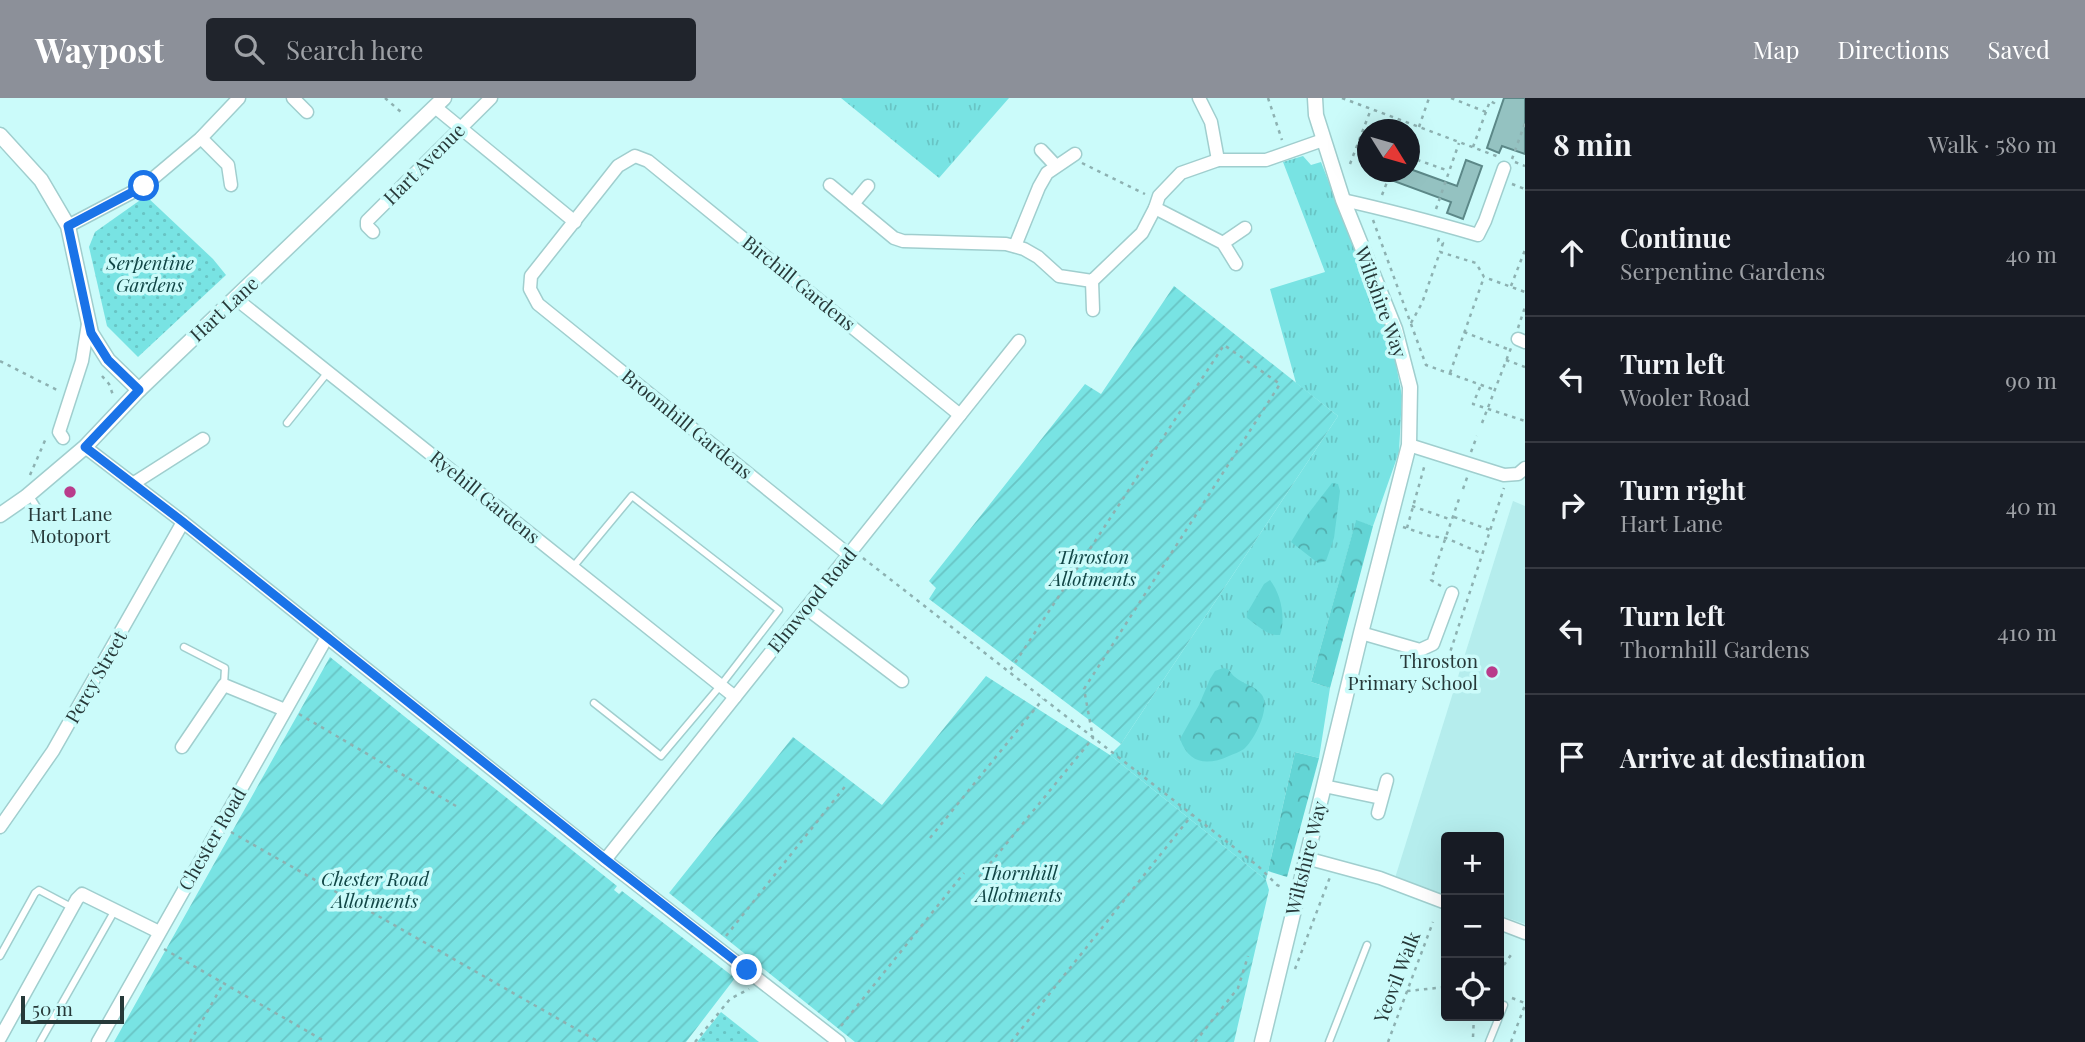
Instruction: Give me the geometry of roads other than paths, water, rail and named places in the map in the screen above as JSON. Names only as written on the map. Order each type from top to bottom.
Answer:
[{"type":"street","points":[[68,226],[144,186],[201,138],[239,98]]},
{"type":"street","points":[[293,98],[307,112]]},
{"type":"street","name":"Hart Avenue","points":[[373,232],[367,220],[491,98]]},
{"type":"street","points":[[1199,98],[1211,122],[1218,160]]},
{"type":"street","name":"Wiltshire Way","points":[[1264,1041],[1306,858],[1409,445],[1410,387],[1395,329],[1342,200],[1316,115],[1315,98]]},
{"type":"street","points":[[439,102],[460,127],[575,222]]},
{"type":"street","name":"Hart Lane","points":[[0,515],[85,447],[139,390],[439,102]]},
{"type":"street","points":[[0,135],[41,180],[68,226],[74,243],[91,333],[108,360],[139,390]]},
{"type":"street","points":[[201,138],[228,165],[231,185]]},
{"type":"street","points":[[1093,310],[1092,281],[1142,233],[1159,196],[1181,173],[1218,160],[1266,160],[1323,140]]},
{"type":"street","points":[[1041,150],[1056,166]]},
{"type":"street","points":[[1015,246],[1047,173],[1072,155]]},
{"type":"street","name":"Birchill Gardens","points":[[575,222],[618,166],[635,156],[648,161],[960,415]]},
{"type":"street","points":[[1342,200],[1478,235],[1485,221],[1501,162]]},
{"type":"street","points":[[830,185],[894,238],[1006,244],[1038,257],[1059,276],[1092,281]]},
{"type":"street","points":[[853,204],[868,186]]},
{"type":"street","points":[[1156,204],[1223,243],[1236,264]]},
{"type":"street","name":"Broomhill Gardens","points":[[575,222],[531,276],[530,289],[538,304],[851,552]]},
{"type":"street","points":[[1223,243],[1245,228]]},
{"type":"street","name":"Ryehill Gardens","points":[[235,298],[735,697]]},
{"type":"street","points":[[64,438],[59,432],[82,360],[88,324]]},
{"type":"street","name":"Elmwood Road","points":[[606,860],[1019,341]]},
{"type":"street","points":[[134,483],[203,439]]},
{"type":"street","points":[[1409,445],[1505,475],[1518,474],[1525,468]]},
{"type":"street","points":[[85,447],[836,1039]]},
{"type":"street","name":"Percy Street","points":[[0,827],[53,751],[183,522]]},
{"type":"street","points":[[1361,633],[1420,650],[1433,643],[1452,593]]},
{"type":"street","points":[[806,608],[902,681]]},
{"type":"street","name":"Chester Road","points":[[98,1042],[159,932],[291,711],[327,637]]},
{"type":"street","points":[[182,747],[224,685],[291,711]]},
{"type":"street","points":[[1378,813],[1387,780]]},
{"type":"street","points":[[1324,786],[1381,798]]},
{"type":"street","points":[[1306,858],[1380,878],[1441,901]]},
{"type":"street","points":[[0,1038],[82,894],[159,932]]},
{"type":"street","points":[[1504,925],[1525,933]]},
{"type":"lane","points":[[287,423],[328,372]]},
{"type":"lane","points":[[29,494],[40,512]]},
{"type":"lane","points":[[573,567],[632,496],[779,610],[661,756],[594,703]]},
{"type":"lane","points":[[184,647],[225,668],[224,685]]},
{"type":"lane","points":[[0,956],[39,890],[72,908]]},
{"type":"lane","points":[[40,1042],[116,910]]},
{"type":"lane","points":[[1329,1042],[1367,945]]},
{"type":"lane","points":[[1489,1042],[1498,1021]]},
{"type":"place","name":"Hart Lane Motoport","points":[[70,492]]},
{"type":"place","name":"Throston Primary School","points":[[1492,672]]},
{"type":"park label","name":"Serpentine Gardens","points":[[150,274]]},
{"type":"park label","name":"Throston Allotments","points":[[1093,568]]},
{"type":"park label","name":"Thornhill Allotments","points":[[1019,884]]},
{"type":"park label","name":"Chester Road Allotments","points":[[375,890]]}]
